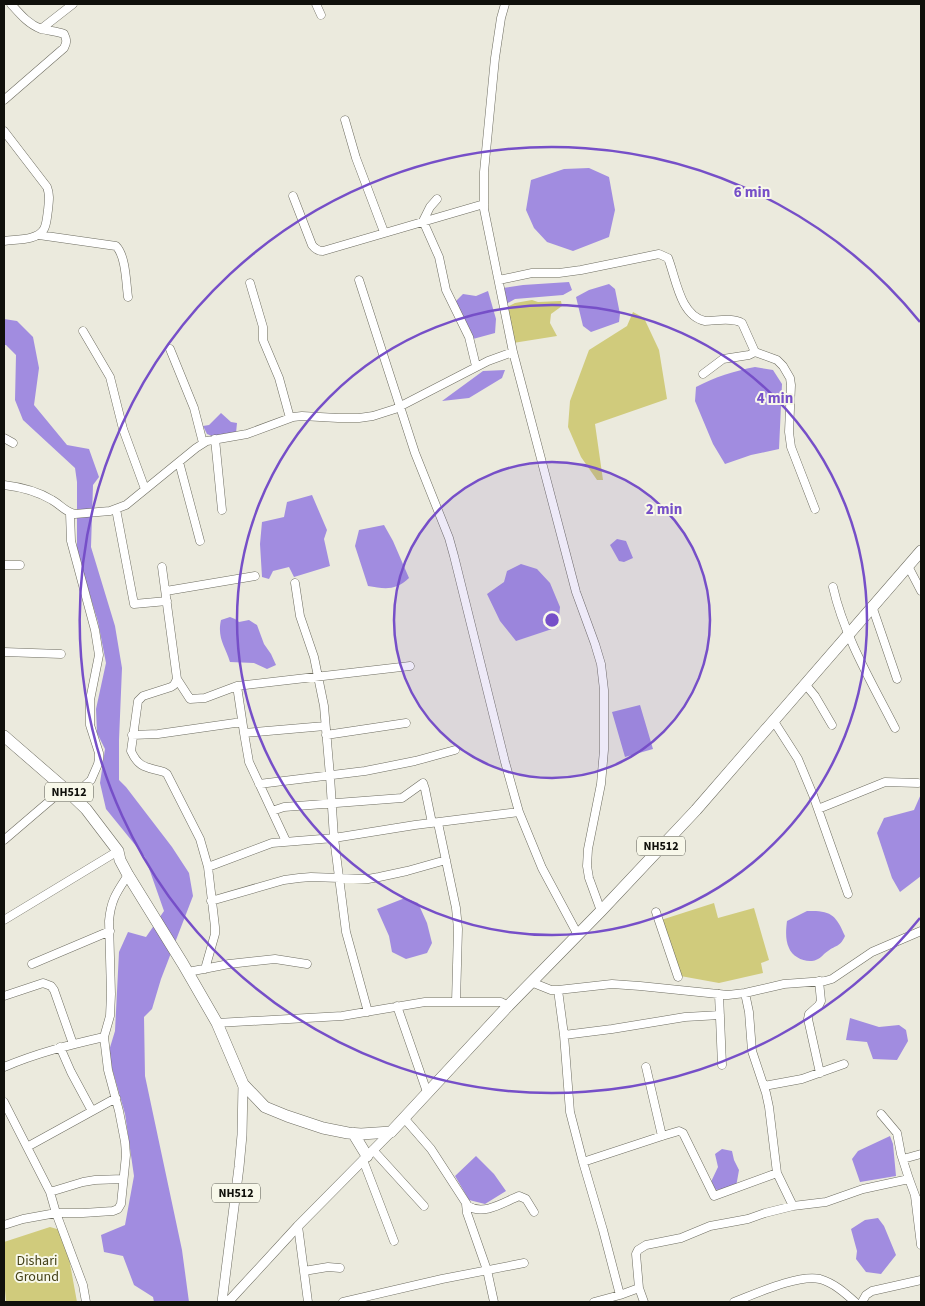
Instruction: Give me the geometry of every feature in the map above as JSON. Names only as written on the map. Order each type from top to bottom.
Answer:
[{"type":"highway","name":"NH512","points":[[4,746],[59,793],[117,857],[186,968],[217,1023],[243,1084],[265,1107],[323,1128],[353,1133],[372,1134],[390,1132],[696,810],[921,551]]},
{"type":"highway","name":"NH512","points":[[4,736],[73,796],[100,826],[118,851],[117,857]]},
{"type":"highway","points":[[353,1133],[368,1155]]},
{"type":"main road","name":"NH512","points":[[222,1302],[239,1167],[243,1084]]},
{"type":"main road","points":[[228,1302],[298,1226],[390,1132]]},
{"type":"street","points":[[4,100],[64,48],[67,43],[64,34],[41,29],[31,24],[11,4]]},
{"type":"street","points":[[41,29],[73,4]]},
{"type":"street","points":[[316,4],[321,14]]},
{"type":"street","points":[[505,4],[495,58],[484,172],[484,204],[513,352],[576,592],[601,664],[604,690],[604,750],[601,784],[588,849],[587,866],[588,878],[601,911]]},
{"type":"street","points":[[345,120],[356,158],[384,232]]},
{"type":"street","points":[[4,131],[50,192],[46,224],[39,235]]},
{"type":"street","points":[[293,196],[312,245],[319,251],[484,204]]},
{"type":"street","points":[[423,221],[430,207],[437,199]]},
{"type":"street","points":[[423,221],[439,257],[446,290],[469,337],[476,366]]},
{"type":"street","points":[[4,241],[39,235],[116,246],[122,259],[128,297]]},
{"type":"street","points":[[499,280],[532,273],[559,273],[581,270],[659,254],[668,258],[680,297],[691,315],[701,321],[739,321],[742,323],[755,352],[777,360],[783,366],[790,378],[791,385],[789,432],[791,446],[815,508]]},
{"type":"street","points":[[359,280],[415,453],[454,556],[519,812],[542,868],[578,935]]},
{"type":"street","points":[[250,283],[263,327],[263,340],[279,378],[290,418]]},
{"type":"street","points":[[83,331],[110,378],[124,429],[145,489]]},
{"type":"street","points":[[170,348],[194,408],[203,443]]},
{"type":"street","points":[[4,484],[19,486],[40,494],[73,514],[113,510],[126,505],[203,443],[215,439],[247,434],[290,418],[302,416],[359,418],[373,416],[400,406],[476,366],[498,356],[513,352]]},
{"type":"street","points":[[703,374],[723,359],[749,355],[755,352]]},
{"type":"street","points":[[4,438],[12,443]]},
{"type":"street","points":[[215,439],[222,510]]},
{"type":"street","points":[[179,462],[200,541]]},
{"type":"street","points":[[113,510],[134,604],[167,601]]},
{"type":"street","points":[[73,514],[71,541],[99,651],[98,665],[90,700],[90,725],[99,753],[99,759],[91,780],[73,796]]},
{"type":"street","points":[[4,565],[20,565]]},
{"type":"street","points":[[908,566],[921,591]]},
{"type":"street","points":[[162,567],[177,679],[190,699],[205,698],[237,686],[410,666]]},
{"type":"street","points":[[166,591],[255,576]]},
{"type":"street","points":[[295,583],[300,616],[314,656],[324,706],[334,838],[346,932],[368,1012]]},
{"type":"street","points":[[833,587],[848,634],[895,728]]},
{"type":"street","points":[[872,606],[897,679]]},
{"type":"street","points":[[4,652],[61,654]]},
{"type":"street","points":[[177,679],[171,687],[143,696],[138,701],[131,751],[139,764],[167,774],[200,839],[208,867],[216,927],[205,969]]},
{"type":"street","points":[[805,684],[815,696],[832,726]]},
{"type":"street","points":[[237,686],[249,762],[286,842]]},
{"type":"street","points":[[773,720],[798,759],[848,894]]},
{"type":"street","points":[[132,735],[158,734],[242,722]]},
{"type":"street","points":[[326,735],[406,723]]},
{"type":"street","points":[[244,734],[325,726]]},
{"type":"street","points":[[259,784],[373,769],[455,750]]},
{"type":"street","points":[[818,809],[885,782],[918,783]]},
{"type":"street","points":[[272,811],[284,807],[402,798],[423,783],[446,860],[456,908],[458,929],[456,1002]]},
{"type":"street","points":[[4,840],[59,793]]},
{"type":"street","points":[[208,867],[272,843],[334,838],[519,812]]},
{"type":"street","points":[[4,920],[117,857]]},
{"type":"street","points":[[211,900],[284,880],[311,877],[379,877],[446,860]]},
{"type":"street","points":[[4,1225],[23,1219],[56,1213],[113,1211],[118,1209],[121,1204],[126,1155],[125,1142],[108,1070],[104,1037],[110,1016],[110,910],[113,900],[128,875]]},
{"type":"street","points":[[656,912],[678,976]]},
{"type":"street","points":[[32,964],[110,930]]},
{"type":"street","points":[[531,982],[551,990],[612,984],[728,995],[745,993],[784,984],[832,979],[872,952],[921,931]]},
{"type":"street","points":[[186,968],[205,969],[275,958],[307,964]]},
{"type":"street","points":[[819,981],[821,1001],[809,1014],[808,1019],[820,1073]]},
{"type":"street","points":[[4,996],[43,983],[51,986],[73,1044]]},
{"type":"street","points":[[558,990],[564,1035],[570,1112],[620,1295]]},
{"type":"street","points":[[745,993],[750,1012],[752,1051],[769,1107],[777,1173],[793,1206]]},
{"type":"street","points":[[719,994],[722,1066]]},
{"type":"street","points":[[217,1023],[342,1016],[425,1002],[501,1002],[508,1006]]},
{"type":"street","points":[[397,1006],[427,1092]]},
{"type":"street","points":[[564,1035],[685,1017],[720,1015]]},
{"type":"street","points":[[4,1067],[26,1057],[104,1037]]},
{"type":"street","points":[[60,1047],[92,1111]]},
{"type":"street","points":[[764,1086],[802,1079],[844,1064]]},
{"type":"street","points":[[646,1067],[662,1136]]},
{"type":"street","points":[[27,1147],[116,1098]]},
{"type":"street","points":[[4,1102],[50,1192],[83,1285],[86,1302]]},
{"type":"street","points":[[880,1114],[897,1133],[909,1179],[921,1203]]},
{"type":"street","points":[[404,1118],[431,1149],[465,1202],[472,1208],[496,1207],[522,1196],[534,1212]]},
{"type":"street","points":[[583,1162],[679,1131],[683,1133],[714,1196],[777,1173]]},
{"type":"street","points":[[903,1159],[921,1154]]},
{"type":"street","points":[[368,1155],[424,1206]]},
{"type":"street","points":[[368,1155],[394,1240]]},
{"type":"street","points":[[50,1192],[83,1182],[124,1178]]},
{"type":"street","points":[[644,1302],[639,1288],[636,1254],[641,1247],[685,1237],[710,1226],[748,1219],[793,1206],[826,1202],[863,1189],[909,1179]]},
{"type":"street","points":[[915,1194],[921,1245]]},
{"type":"street","points":[[465,1202],[487,1270],[494,1302]]},
{"type":"street","points":[[298,1226],[308,1302]]},
{"type":"street","points":[[343,1302],[442,1278],[524,1263]]},
{"type":"street","points":[[304,1271],[340,1268]]},
{"type":"street","points":[[734,1302],[787,1283],[806,1279],[818,1279],[838,1288],[856,1302]]},
{"type":"street","points":[[862,1302],[866,1295],[872,1291],[921,1279]]},
{"type":"street","points":[[594,1302],[639,1288]]},
{"type":"green space","points":[[532,300],[538,302],[561,301],[562,306],[551,314],[550,323],[557,336],[513,343],[505,308],[515,303]]},
{"type":"green space","points":[[633,312],[644,318],[659,350],[667,399],[595,424],[603,480],[597,480],[581,457],[568,427],[570,401],[589,350],[627,326]]},
{"type":"green space","points":[[714,903],[718,918],[754,908],[769,960],[761,963],[763,973],[719,983],[675,975],[661,920]]},
{"type":"green space","name":"Dishari Ground","points":[[50,1227],[64,1231],[77,1302],[6,1302],[4,1242]]},
{"type":"shaded area","points":[[589,168],[609,177],[615,210],[609,237],[573,251],[547,242],[534,228],[526,210],[531,180],[564,169]]},
{"type":"shaded area","points":[[569,282],[572,290],[563,295],[515,299],[506,304],[503,288]]},
{"type":"shaded area","points":[[609,284],[615,289],[620,314],[619,322],[591,332],[583,326],[576,297],[589,290]]},
{"type":"shaded area","points":[[488,291],[496,319],[495,333],[473,339],[455,302],[463,294],[476,296]]},
{"type":"shaded area","points":[[4,319],[17,321],[33,337],[39,368],[34,405],[67,445],[89,449],[99,477],[93,485],[91,547],[115,626],[122,668],[119,780],[172,847],[189,873],[193,896],[161,979],[152,1009],[144,1017],[145,1076],[182,1250],[189,1302],[154,1302],[153,1297],[134,1285],[123,1256],[104,1252],[101,1235],[125,1225],[134,1176],[125,1114],[108,1054],[115,1031],[119,952],[128,932],[146,937],[164,911],[145,857],[106,809],[100,783],[105,749],[97,733],[96,709],[106,663],[98,622],[77,552],[77,482],[75,468],[23,420],[15,400],[16,355],[4,345]]},
{"type":"shaded area","points":[[755,367],[773,370],[782,384],[779,449],[751,455],[725,464],[713,444],[695,401],[696,387],[710,380]]},
{"type":"shaded area","points":[[505,370],[502,378],[469,398],[442,401],[483,371]]},
{"type":"shaded area","points":[[221,413],[231,422],[237,423],[236,433],[212,436],[207,434],[203,426],[209,425]]},
{"type":"shaded area","points":[[312,495],[327,530],[324,539],[330,566],[294,577],[289,567],[273,571],[269,579],[262,577],[260,544],[262,522],[284,517],[287,502]]},
{"type":"shaded area","points":[[384,525],[409,578],[399,585],[390,588],[368,586],[355,546],[359,530]]},
{"type":"shaded area","points":[[617,539],[626,541],[633,558],[624,562],[619,561],[610,545]]},
{"type":"shaded area","points":[[521,564],[537,569],[550,583],[560,607],[558,627],[516,641],[500,621],[487,594],[504,582],[507,571]]},
{"type":"shaded area","points":[[230,617],[239,622],[249,620],[257,625],[264,644],[276,665],[267,669],[254,663],[230,662],[222,642],[220,626],[221,620]]},
{"type":"shaded area","points":[[640,705],[653,749],[625,757],[612,712]]},
{"type":"shaded area","points":[[921,794],[921,876],[900,892],[892,878],[877,833],[884,818],[914,810]]},
{"type":"shaded area","points":[[405,898],[418,903],[427,923],[432,943],[427,953],[406,959],[392,952],[389,936],[377,909]]},
{"type":"shaded area","points":[[807,911],[832,915],[839,923],[845,936],[840,944],[812,961],[795,956],[790,951],[786,938],[787,921]]},
{"type":"shaded area","points":[[850,1018],[879,1027],[899,1025],[906,1030],[908,1041],[897,1060],[873,1059],[867,1042],[846,1040]]},
{"type":"shaded area","points":[[890,1136],[893,1144],[896,1176],[860,1182],[852,1159],[858,1151]]},
{"type":"shaded area","points":[[722,1149],[732,1151],[739,1170],[736,1187],[717,1190],[709,1186],[718,1167],[715,1154]]},
{"type":"shaded area","points":[[476,1156],[494,1174],[506,1191],[485,1204],[469,1200],[455,1176]]},
{"type":"shaded area","points":[[878,1218],[884,1226],[896,1255],[881,1274],[866,1272],[856,1259],[857,1251],[851,1229],[865,1220]]}]
